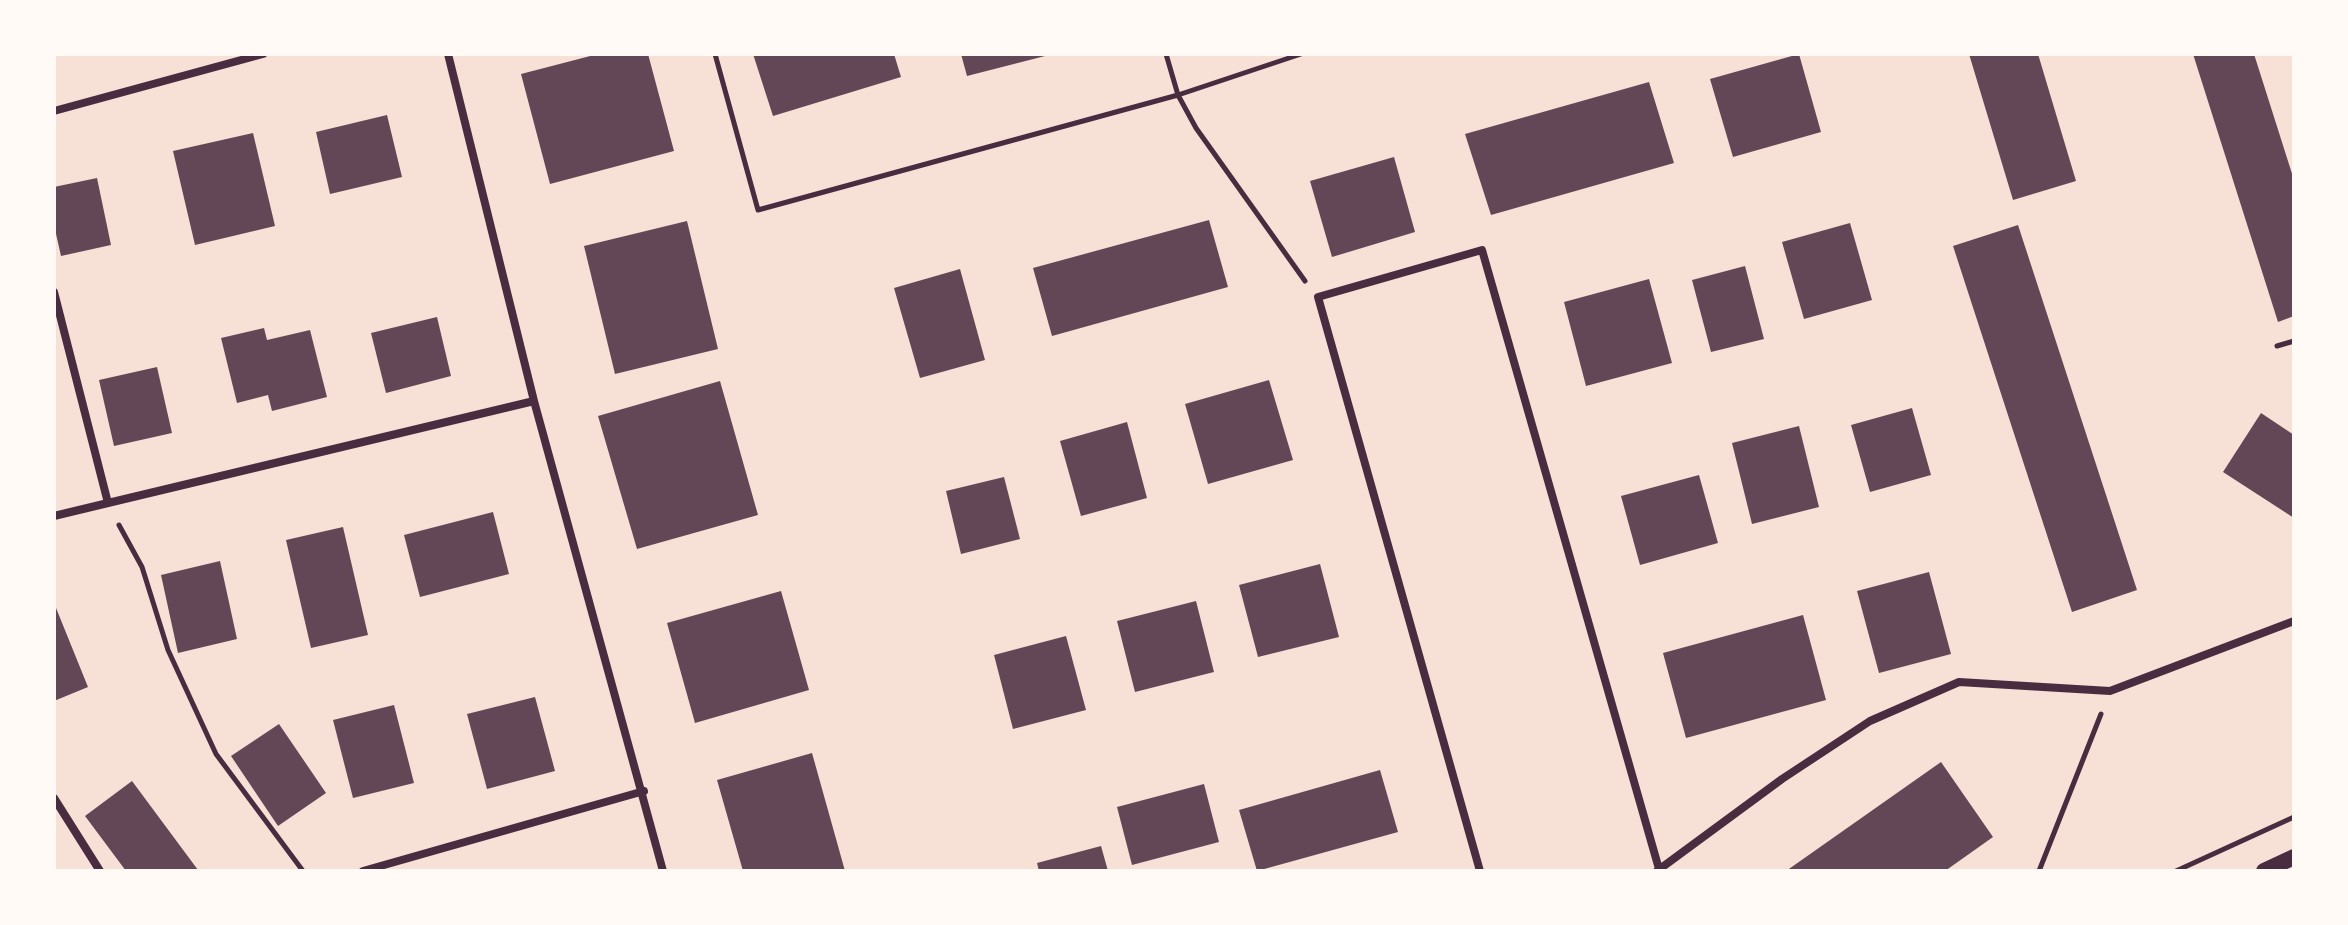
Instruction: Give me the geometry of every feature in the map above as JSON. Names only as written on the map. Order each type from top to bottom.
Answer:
[{"type":"main road","points":[[2264,871],[2294,857]]},
{"type":"street","points":[[54,111],[263,54]]},
{"type":"street","points":[[448,54],[534,401],[644,791],[663,871]]},
{"type":"street","points":[[1480,871],[1318,297],[1482,250],[1658,870],[1782,779],[1870,721],[1959,682],[2110,691],[2294,621]]},
{"type":"street","points":[[54,292],[108,503]]},
{"type":"street","points":[[54,516],[534,401]]},
{"type":"street","points":[[363,871],[644,791]]},
{"type":"street","points":[[54,798],[100,871]]},
{"type":"path","points":[[715,54],[758,210],[1178,95],[1301,54]]},
{"type":"path","points":[[1166,54],[1178,95],[1196,128],[1318,297]]},
{"type":"path","points":[[2277,346],[2294,341]]},
{"type":"path","points":[[108,503],[142,567],[168,650],[216,754],[303,871]]},
{"type":"path","points":[[2039,871],[2110,691]]},
{"type":"path","points":[[2176,871],[2294,817]]},
{"type":"building","points":[[598,54],[648,54],[674,151],[550,184],[521,74]]},
{"type":"building","points":[[753,54],[894,54],[901,77],[773,116]]},
{"type":"building","points":[[961,54],[1049,54],[1049,55],[967,76]]},
{"type":"building","points":[[1799,54],[1821,132],[1733,157],[1710,79]]},
{"type":"building","points":[[1969,54],[2038,54],[2076,181],[2013,200]]},
{"type":"building","points":[[2193,54],[2254,54],[2294,180],[2294,316],[2278,322]]},
{"type":"building","points":[[1649,82],[1674,163],[1491,215],[1465,134]]},
{"type":"building","points":[[387,115],[402,177],[330,194],[316,132]]},
{"type":"building","points":[[253,133],[275,226],[195,245],[173,151]]},
{"type":"building","points":[[1394,157],[1415,232],[1332,257],[1310,181]]},
{"type":"building","points":[[97,178],[111,245],[61,256],[54,225],[54,187]]},
{"type":"building","points":[[1209,220],[1228,287],[1052,336],[1033,268]]},
{"type":"building","points":[[687,221],[718,349],[615,374],[584,246]]},
{"type":"building","points":[[1850,223],[1872,300],[1804,319],[1782,242]]},
{"type":"building","points":[[2018,225],[2137,590],[2072,612],[1953,246]]},
{"type":"building","points":[[1745,266],[1764,339],[1711,352],[1692,280]]},
{"type":"building","points":[[960,269],[985,360],[920,378],[894,288]]},
{"type":"building","points":[[1649,279],[1672,363],[1586,386],[1564,302]]},
{"type":"building","points":[[437,317],[451,376],[386,393],[371,333]]},
{"type":"building","points":[[264,328],[267,340],[310,330],[327,397],[272,411],[268,395],[237,403],[221,338]]},
{"type":"building","points":[[157,367],[172,433],[114,446],[99,380]]},
{"type":"building","points":[[1269,380],[1293,460],[1208,484],[1185,404]]},
{"type":"building","points":[[720,381],[758,515],[637,549],[598,416]]},
{"type":"building","points":[[1912,408],[1931,475],[1870,492],[1851,425]]},
{"type":"building","points":[[2261,413],[2294,435],[2294,518],[2223,472]]},
{"type":"building","points":[[1127,422],[1147,498],[1081,516],[1060,441]]},
{"type":"building","points":[[1799,426],[1819,507],[1752,524],[1732,443]]},
{"type":"building","points":[[1699,475],[1718,543],[1640,565],[1621,496]]},
{"type":"building","points":[[1004,477],[1020,539],[961,554],[946,491]]},
{"type":"building","points":[[493,512],[509,574],[420,597],[404,535]]},
{"type":"building","points":[[343,527],[368,635],[311,648],[286,540]]},
{"type":"building","points":[[220,561],[237,639],[178,653],[161,575]]},
{"type":"building","points":[[1320,564],[1339,637],[1258,657],[1239,585]]},
{"type":"building","points":[[1929,572],[1951,654],[1879,673],[1857,591]]},
{"type":"building","points":[[781,591],[809,690],[695,723],[667,623]]},
{"type":"building","points":[[1196,601],[1214,672],[1135,692],[1117,621]]},
{"type":"building","points":[[54,603],[88,687],[54,701]]},
{"type":"building","points":[[1803,615],[1826,700],[1686,738],[1663,653]]},
{"type":"building","points":[[1066,636],[1086,710],[1013,729],[994,655]]},
{"type":"building","points":[[535,697],[555,771],[487,789],[467,714]]},
{"type":"building","points":[[394,705],[414,783],[353,798],[333,720]]},
{"type":"building","points":[[279,724],[326,793],[278,826],[231,756]]},
{"type":"building","points":[[812,753],[845,871],[743,871],[717,780]]},
{"type":"building","points":[[1941,762],[1993,837],[1945,871],[1786,871]]},
{"type":"building","points":[[1380,770],[1398,832],[1257,871],[1239,810]]},
{"type":"building","points":[[132,781],[198,870],[126,871],[85,816]]},
{"type":"building","points":[[1204,784],[1219,842],[1132,865],[1117,807]]},
{"type":"building","points":[[1101,846],[1108,871],[1039,871],[1037,863]]}]
